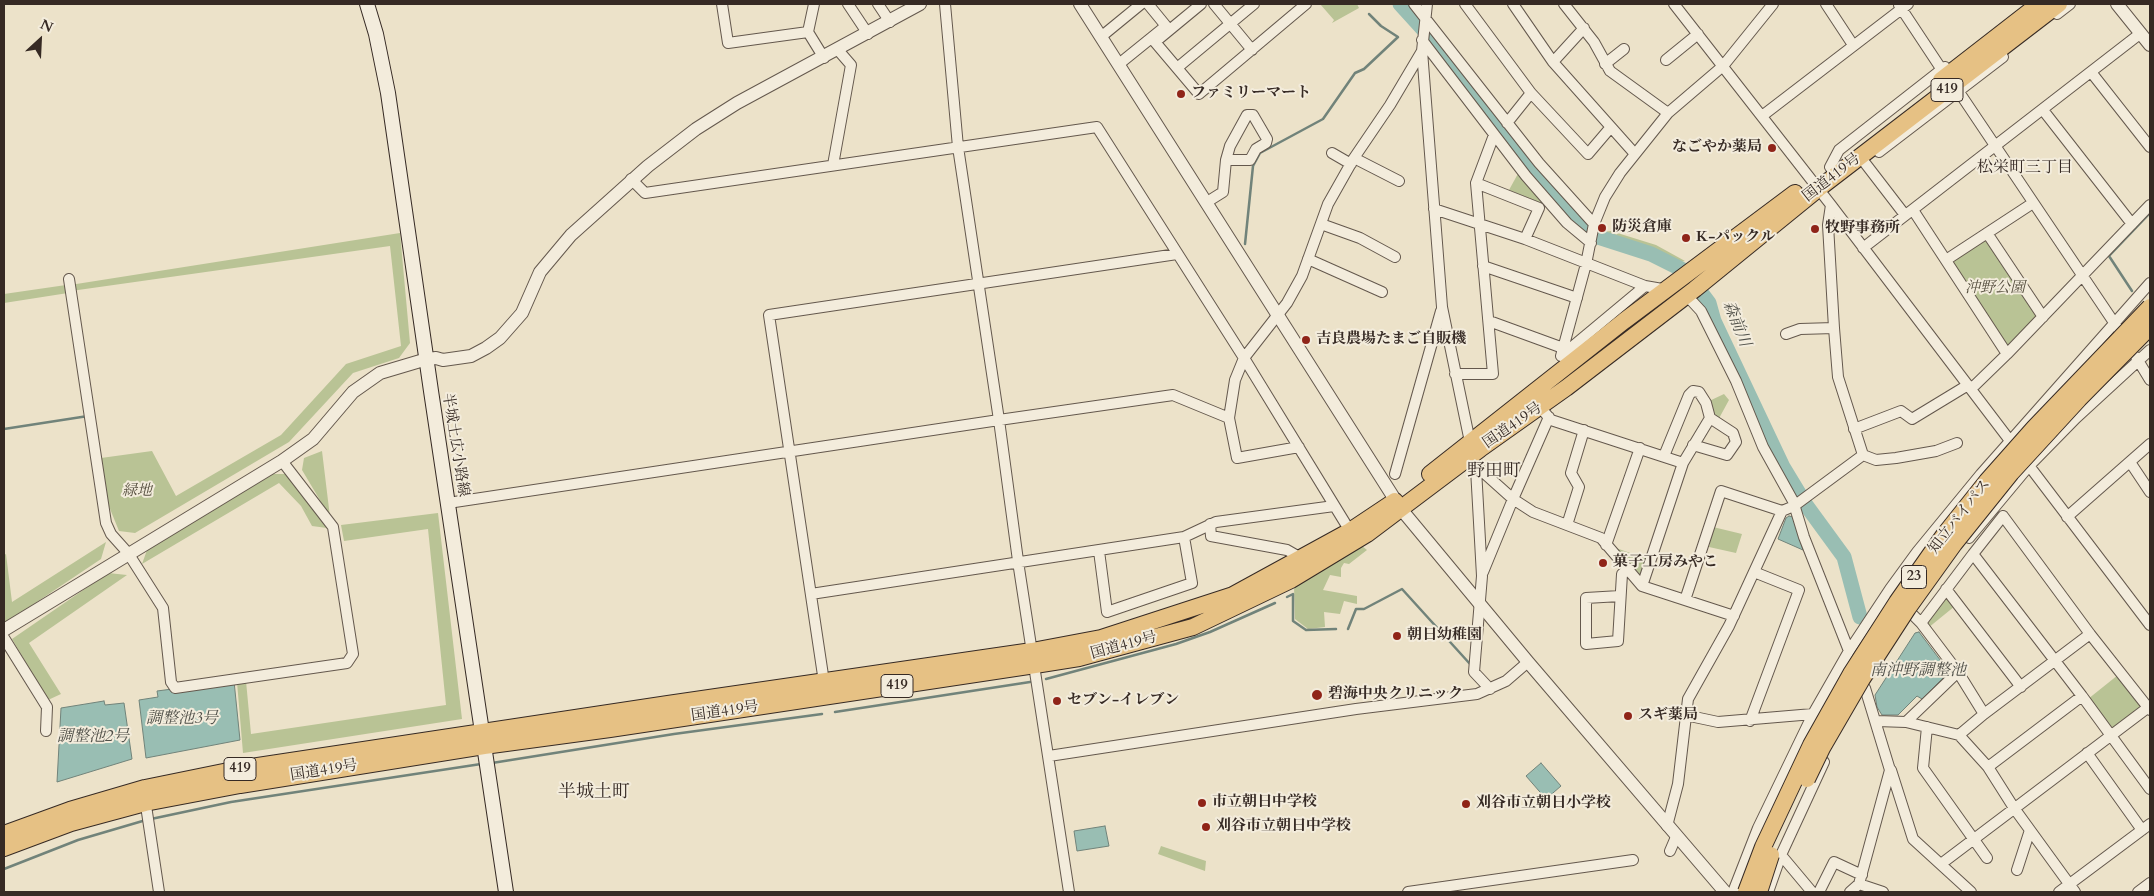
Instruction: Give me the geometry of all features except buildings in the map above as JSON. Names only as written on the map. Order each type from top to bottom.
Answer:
[{"type":"highway","name":"国道419号","points":[[4,834],[70,810],[145,795],[238,769],[485,751],[1034,658],[1233,595],[1399,505],[1472,454],[1544,412],[1696,289],[1815,185],[2039,4]]},
{"type":"highway","name":"国道419号","points":[[1832,171],[2059,4]]},
{"type":"highway","name":"国道419号","points":[[1472,454],[1624,321],[1815,185]]},
{"type":"highway","name":"知立バイパス","points":[[1746,892],[1763,847],[1811,745],[1852,672],[1897,602],[1944,535],[1988,481],[2034,428],[2150,307]]},
{"type":"highway","name":"知立バイパス","points":[[1759,892],[1774,848],[1822,748],[1862,678],[1908,608],[1954,544],[2011,473],[2079,399],[2150,327]]},
{"type":"highway","name":"国道419号","points":[[485,751],[824,682],[1034,658],[1079,658],[1193,627],[1291,580],[1367,534],[1399,505]]},
{"type":"highway","name":"国道419号","points":[[4,848],[145,795]]},
{"type":"main road","name":"半城土広小路線","points":[[367,4],[376,34],[388,93],[506,892]]},
{"type":"street","points":[[722,4],[728,43],[808,32]]},
{"type":"street","points":[[814,4],[808,32],[824,58]]},
{"type":"street","points":[[848,4],[868,34]]},
{"type":"street","points":[[878,4],[890,22]]},
{"type":"street","points":[[4,630],[282,461],[313,439],[353,392],[380,373],[427,359],[436,358],[443,360],[471,356],[500,338],[522,313],[535,281],[554,254],[571,235],[631,179],[696,129],[737,103],[824,58],[920,4]]},
{"type":"street","points":[[945,4],[958,147],[1069,892]]},
{"type":"street","points":[[1080,4],[1399,505],[1528,662],[1725,892]]},
{"type":"street","points":[[1102,36],[1141,4]]},
{"type":"street","points":[[1119,64],[1166,26],[1148,4]]},
{"type":"street","points":[[1201,4],[1155,42],[1198,94],[1306,4]]},
{"type":"street","points":[[1214,4],[1252,50]]},
{"type":"street","points":[[1176,68],[1254,4]]},
{"type":"street","points":[[1414,4],[1425,15],[1538,163],[1594,224]]},
{"type":"street","points":[[1427,4],[1422,46],[1442,307],[1472,454],[1482,576],[1478,602],[1474,672],[1490,689]]},
{"type":"street","points":[[1465,4],[1531,93],[1588,154],[1611,127]]},
{"type":"street","points":[[1513,4],[1553,62],[1635,154]]},
{"type":"street","points":[[1564,4],[1594,42],[1610,71],[1668,113]]},
{"type":"street","points":[[1674,4],[1831,205],[2150,625]]},
{"type":"street","points":[[1645,286],[1562,356],[1586,264],[1594,224],[1605,197],[1635,154],[1668,113],[1723,66],[1773,4]]},
{"type":"street","points":[[1826,4],[1853,45]]},
{"type":"street","points":[[2028,4],[1838,150],[1832,171],[1857,169],[1959,92],[2070,4]]},
{"type":"street","points":[[2117,4],[2150,45]]},
{"type":"street","points":[[1762,116],[1903,5],[1942,70]]},
{"type":"street","points":[[1553,62],[1584,28]]},
{"type":"street","points":[[1863,248],[2141,33]]},
{"type":"street","points":[[1666,60],[1698,34]]},
{"type":"street","points":[[1422,46],[1526,176],[1567,223],[1591,243]]},
{"type":"street","points":[[1299,448],[1237,458],[1229,418],[1235,380],[1244,358],[1278,314],[1302,276],[1328,204],[1352,161],[1390,105],[1422,46]]},
{"type":"street","points":[[1605,64],[1624,49]]},
{"type":"street","points":[[833,165],[851,65],[838,50]]},
{"type":"street","points":[[2091,72],[2150,147]]},
{"type":"street","points":[[1959,92],[2083,275],[2150,380]]},
{"type":"street","points":[[1507,123],[1531,93]]},
{"type":"street","points":[[2043,110],[2132,224]]},
{"type":"street","points":[[1207,202],[1223,192],[1226,160],[1236,134],[1247,115],[1253,115],[1267,139],[1266,143],[1256,149],[1250,160],[1226,160]]},
{"type":"street","points":[[631,179],[645,193],[1097,127],[1244,358],[1350,531]]},
{"type":"street","points":[[1455,374],[1494,374],[1476,183],[1494,136]]},
{"type":"street","points":[[1332,153],[1399,181]]},
{"type":"street","points":[[1865,163],[1909,213],[1946,260],[2007,354]]},
{"type":"street","points":[[1476,183],[1539,208],[1525,239]]},
{"type":"street","points":[[1946,260],[2033,202]]},
{"type":"street","points":[[1831,205],[1828,225],[1838,377],[1863,455],[1876,460],[1896,458],[1936,451],[1957,443]]},
{"type":"street","points":[[1854,429],[1901,412],[1912,419],[1969,387],[2007,354],[2044,317],[2150,205]]},
{"type":"street","points":[[1434,209],[1525,239],[1645,286],[1674,285]]},
{"type":"street","points":[[1321,224],[1360,238],[1395,256]]},
{"type":"street","points":[[1987,233],[2044,317]]},
{"type":"street","points":[[824,682],[770,315],[1177,254]]},
{"type":"street","points":[[1308,259],[1382,292]]},
{"type":"street","points":[[1483,266],[1577,298]]},
{"type":"street","points":[[69,279],[106,523],[111,534],[128,553],[163,608],[172,682],[175,688],[347,663],[353,654],[333,527],[282,461]]},
{"type":"street","points":[[1733,892],[1758,828],[1813,714],[1849,651],[1917,552],[1981,474],[2150,283]]},
{"type":"street","points":[[1696,289],[1702,312],[1736,381],[1763,447],[1796,504],[1849,651]]},
{"type":"street","points":[[1396,474],[1442,307]]},
{"type":"street","points":[[1488,321],[1563,348]]},
{"type":"street","points":[[1786,334],[1800,330],[1834,328]]},
{"type":"street","points":[[1768,892],[1781,855],[1831,747],[1865,688],[1912,614],[1964,544],[2029,466],[2076,418],[2150,350]]},
{"type":"street","points":[[1664,456],[1688,396],[1693,390],[1699,392],[1706,403],[1710,418],[1733,433],[1736,442],[1727,455],[1693,446]]},
{"type":"street","points":[[448,503],[1173,395],[1229,418]]},
{"type":"street","points":[[1482,576],[1514,499],[1544,412],[1584,430],[1683,462]]},
{"type":"street","points":[[1642,586],[1683,462],[1710,418]]},
{"type":"street","points":[[1567,524],[1579,486],[1571,473],[1584,430]]},
{"type":"street","points":[[2067,516],[2150,444]]},
{"type":"street","points":[[1606,545],[1640,448]]},
{"type":"street","points":[[1472,454],[1514,499],[1533,512],[1601,538],[1642,586],[1734,616]]},
{"type":"street","points":[[1667,826],[1678,784],[1688,699],[1734,616],[1782,511],[1796,504],[1863,455]]},
{"type":"street","points":[[2130,462],[2150,492]]},
{"type":"street","points":[[1685,600],[1720,491],[1782,511]]},
{"type":"street","points":[[811,594],[1184,537],[1216,522],[1334,506]]},
{"type":"street","points":[[1922,623],[2003,516],[2090,634],[2150,708],[1940,864]]},
{"type":"street","points":[[1210,524],[1211,536],[1287,550],[1301,558]]},
{"type":"street","points":[[1099,551],[1107,612],[1192,583],[1184,537]]},
{"type":"street","points":[[1973,554],[2082,696],[2150,789]]},
{"type":"street","points":[[1620,596],[1586,598],[1586,644],[1618,641],[1622,574],[1628,570]]},
{"type":"street","points":[[1750,721],[1799,590],[1754,572]]},
{"type":"street","points":[[1946,589],[2021,687]]},
{"type":"street","points":[[1912,614],[1922,623],[1958,672],[1984,714]]},
{"type":"street","points":[[1959,735],[2090,634]]},
{"type":"street","points":[[4,638],[47,707],[46,731]]},
{"type":"street","points":[[1049,756],[1356,709],[1477,694],[1506,681],[1528,662]]},
{"type":"street","points":[[1906,722],[1958,672]]},
{"type":"street","points":[[1865,688],[1912,840],[1971,892]]},
{"type":"street","points":[[1988,767],[2082,696]]},
{"type":"street","points":[[1685,715],[1718,722],[1750,721],[1813,714]]},
{"type":"street","points":[[1877,722],[1906,722],[1959,735],[1988,767],[2014,808],[2072,889]]},
{"type":"street","points":[[1927,727],[1923,768],[1987,858]]},
{"type":"street","points":[[2059,892],[2072,889],[2146,827],[2087,753]]},
{"type":"street","points":[[1850,892],[1860,880],[1890,770]]},
{"type":"street","points":[[145,795],[159,892]]},
{"type":"street","points":[[2018,870],[2030,830]]},
{"type":"street","points":[[1670,850],[1676,837]]},
{"type":"street","points":[[1781,855],[1812,892]]},
{"type":"street","points":[[1408,892],[1633,860]]},
{"type":"street","points":[[1819,892],[1834,862],[1860,880],[1883,892]]},
{"type":"street","points":[[2138,892],[2150,883]]},
{"type":"green space","points":[[1320,4],[1357,4],[1359,8],[1332,23],[1334,20]]},
{"type":"green space","points":[[1520,170],[1545,199],[1540,203],[1509,190]]},
{"type":"green space","points":[[1611,231],[1656,245],[1685,261],[1677,263],[1651,252],[1604,238],[1602,232]]},
{"type":"green space","name":"緑地","points":[[400,233],[410,343],[399,358],[353,373],[289,442],[135,533],[119,531],[106,499],[101,458],[152,451],[176,496],[281,435],[346,364],[401,346],[390,246],[71,291],[70,285]]},
{"type":"green space","name":"沖野公園","points":[[1984,240],[1988,241],[2037,314],[2037,319],[2011,346],[2007,345],[1952,263],[1953,260]]},
{"type":"green space","points":[[66,285],[68,293],[4,303],[4,294]]},
{"type":"green space","points":[[1724,394],[1729,400],[1717,422],[1705,403]]},
{"type":"green space","points":[[322,451],[330,517],[302,470],[304,458]]},
{"type":"green space","name":"緑地","points":[[273,474],[286,474],[310,502],[327,528],[312,526],[301,506],[279,483],[142,564],[147,550]]},
{"type":"green space","points":[[438,513],[462,719],[243,753],[237,682],[246,681],[251,734],[446,705],[428,529],[344,541],[341,525]]},
{"type":"green space","points":[[1713,527],[1742,534],[1736,553],[1709,547]]},
{"type":"green space","name":"緑地","points":[[106,542],[101,559],[4,624],[4,555],[6,554],[12,602]]},
{"type":"green space","points":[[1362,546],[1367,550],[1349,564],[1344,563],[1341,568],[1341,577],[1330,575],[1323,590],[1357,596],[1357,604],[1344,601],[1340,614],[1324,612],[1325,627],[1308,629],[1295,619],[1294,587]]},
{"type":"green space","points":[[1613,547],[1651,560],[1639,578]]},
{"type":"green space","points":[[108,573],[127,575],[29,643],[61,694],[48,700],[12,639]]},
{"type":"green space","points":[[1946,595],[1955,606],[1928,628],[1925,623]]},
{"type":"green space","points":[[2118,675],[2144,708],[2111,732],[2088,699]]},
{"type":"green space","points":[[1161,846],[1206,861],[1205,871],[1158,854]]},
{"type":"water","points":[[1789,516],[1793,517],[1803,550],[1778,539],[1786,518]]},
{"type":"water","name":"南沖野調整池","points":[[1919,632],[1947,669],[1947,674],[1922,699],[1917,696],[1898,715],[1882,715],[1877,707],[1875,695],[1915,633]]},
{"type":"water","name":"調整池3号","points":[[234,681],[240,740],[146,758],[139,700],[158,697],[157,691]]},
{"type":"water","name":"調整池2号","points":[[104,701],[105,705],[124,703],[132,759],[57,782],[61,708]]},
{"type":"water","points":[[1541,763],[1561,786],[1546,799],[1526,776]]},
{"type":"water","points":[[1105,826],[1109,846],[1077,851],[1074,831]]},
{"type":"waterway","name":"森前川","points":[[1400,4],[1430,37],[1532,170],[1583,228],[1595,236],[1651,254],[1685,271],[1709,303],[1714,321],[1783,467],[1806,505],[1844,557],[1860,617]]},
{"type":"waterway","points":[[1245,244],[1253,166],[1260,153],[1323,119],[1355,73],[1364,69],[1398,37],[1381,26],[1369,14]]},
{"type":"waterway","points":[[2132,291],[2109,256],[2150,213]]},
{"type":"waterway","points":[[4,429],[88,416]]},
{"type":"waterway","points":[[1348,629],[1356,609],[1364,609],[1402,589],[1470,664]]},
{"type":"waterway","points":[[1287,597],[1293,594],[1293,621],[1306,630],[1336,629]]},
{"type":"waterway","points":[[1046,679],[1176,644],[1210,632],[1275,603]]},
{"type":"waterway","points":[[835,712],[1030,682]]},
{"type":"waterway","points":[[492,763],[674,734],[822,714]]},
{"type":"waterway","points":[[151,819],[231,802],[481,764]]},
{"type":"waterway","points":[[4,869],[78,840],[146,820]]},
{"type":"place","name":"ファミリーマート","points":[[1181,94]]},
{"type":"place","name":"なごやか薬局","points":[[1772,148]]},
{"type":"place","name":"防災倉庫","points":[[1602,228]]},
{"type":"place","name":"牧野事務所","points":[[1815,229]]},
{"type":"place","name":"K-パックル","points":[[1686,238]]},
{"type":"place","name":"吉良農場たまご自販機","points":[[1306,340]]},
{"type":"place","name":"菓子工房みやこ","points":[[1603,563]]},
{"type":"place","name":"朝日幼稚園","points":[[1397,636]]},
{"type":"place","name":"碧海中央クリニック","points":[[1317,695]]},
{"type":"place","name":"セブン-イレブン","points":[[1057,701]]},
{"type":"place","name":"スギ薬局","points":[[1628,716]]},
{"type":"place","name":"市立朝日中学校","points":[[1202,803]]},
{"type":"place","name":"刈谷市立朝日小学校","points":[[1466,804]]},
{"type":"place","name":"刈谷市立朝日中学校","points":[[1206,827]]},
{"type":"district","name":"松栄町三丁目","points":[[2025,168]]},
{"type":"district","name":"野田町","points":[[1494,472]]},
{"type":"district","name":"半城土町","points":[[594,793]]}]
